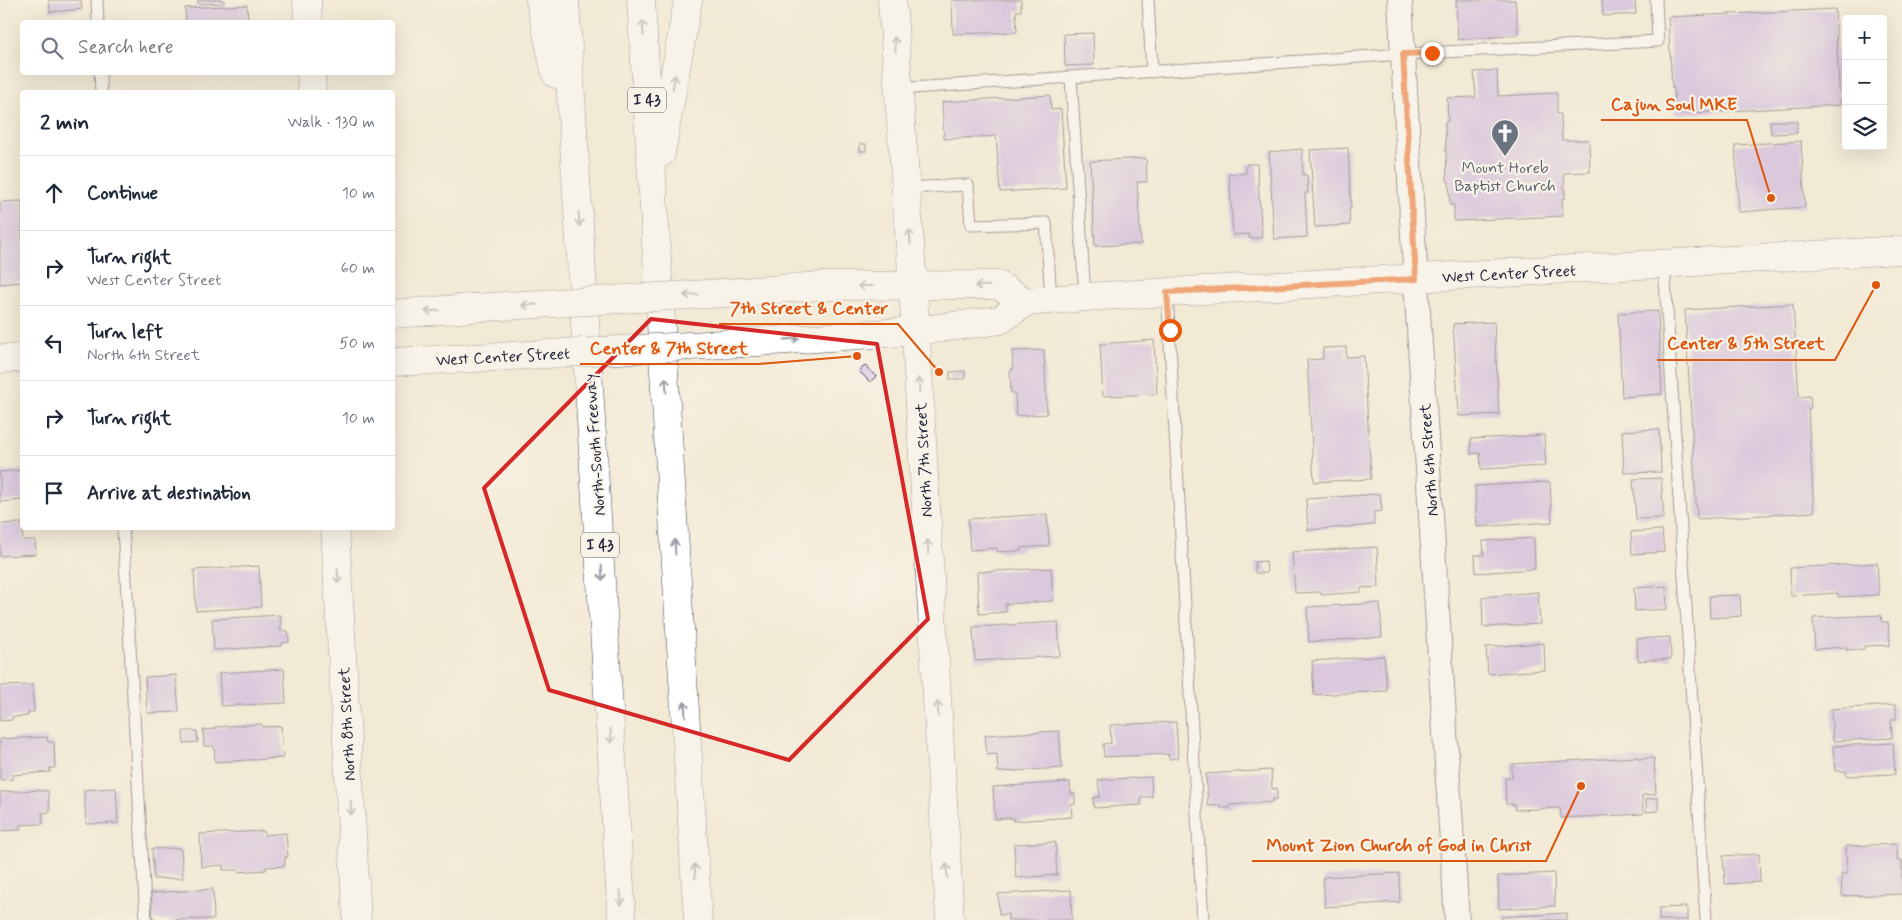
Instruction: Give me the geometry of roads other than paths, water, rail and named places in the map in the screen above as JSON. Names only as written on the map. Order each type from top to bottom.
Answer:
[{"type":"main road","points":[[307,0],[308,20]]},
{"type":"main road","points":[[540,0],[576,170]]},
{"type":"main road","name":"North-South Freeway","points":[[565,0],[622,920]]},
{"type":"main road","name":"I 43","points":[[641,0],[698,920]]},
{"type":"main road","points":[[654,199],[688,0]]},
{"type":"main road","name":"North 7th Street","points":[[892,0],[916,330],[950,920]]},
{"type":"main road","points":[[311,75],[312,90]]},
{"type":"main road","name":"West Center Street","points":[[395,362],[743,343],[916,330],[1000,320],[1038,301],[1085,297],[1902,250]]},
{"type":"main road","points":[[395,314],[821,286],[998,286],[1038,301]]},
{"type":"main road","points":[[0,359],[20,358]]},
{"type":"main road","name":"North 8th Street","points":[[335,530],[357,920]]},
{"type":"street","name":"North 6th Street","points":[[1400,0],[1457,920]]},
{"type":"lane","points":[[97,0],[98,20]]},
{"type":"lane","points":[[1148,0],[1152,72]]},
{"type":"lane","points":[[898,88],[1071,78],[1403,54],[1658,41],[1656,0]]},
{"type":"lane","points":[[100,75],[101,90]]},
{"type":"lane","points":[[1071,78],[1085,297]]},
{"type":"lane","points":[[906,188],[968,185],[971,226],[1046,223],[1038,301]]},
{"type":"lane","points":[[1664,264],[1706,920]]},
{"type":"lane","points":[[1167,292],[1203,920]]},
{"type":"lane","points":[[123,530],[146,920]]},
{"type":"place","name":"Mount Horeb Baptist Church","points":[[1505,157]]},
{"type":"place","name":"Cajun Soul MKE","points":[[1771,198]]},
{"type":"place","name":"Center & 5th Street","points":[[1876,285]]},
{"type":"place","name":"Center & 7th Street","points":[[857,356]]},
{"type":"place","name":"7th Street & Center","points":[[939,372]]},
{"type":"place","name":"Mount Zion Church of God in Christ","points":[[1581,786]]}]
